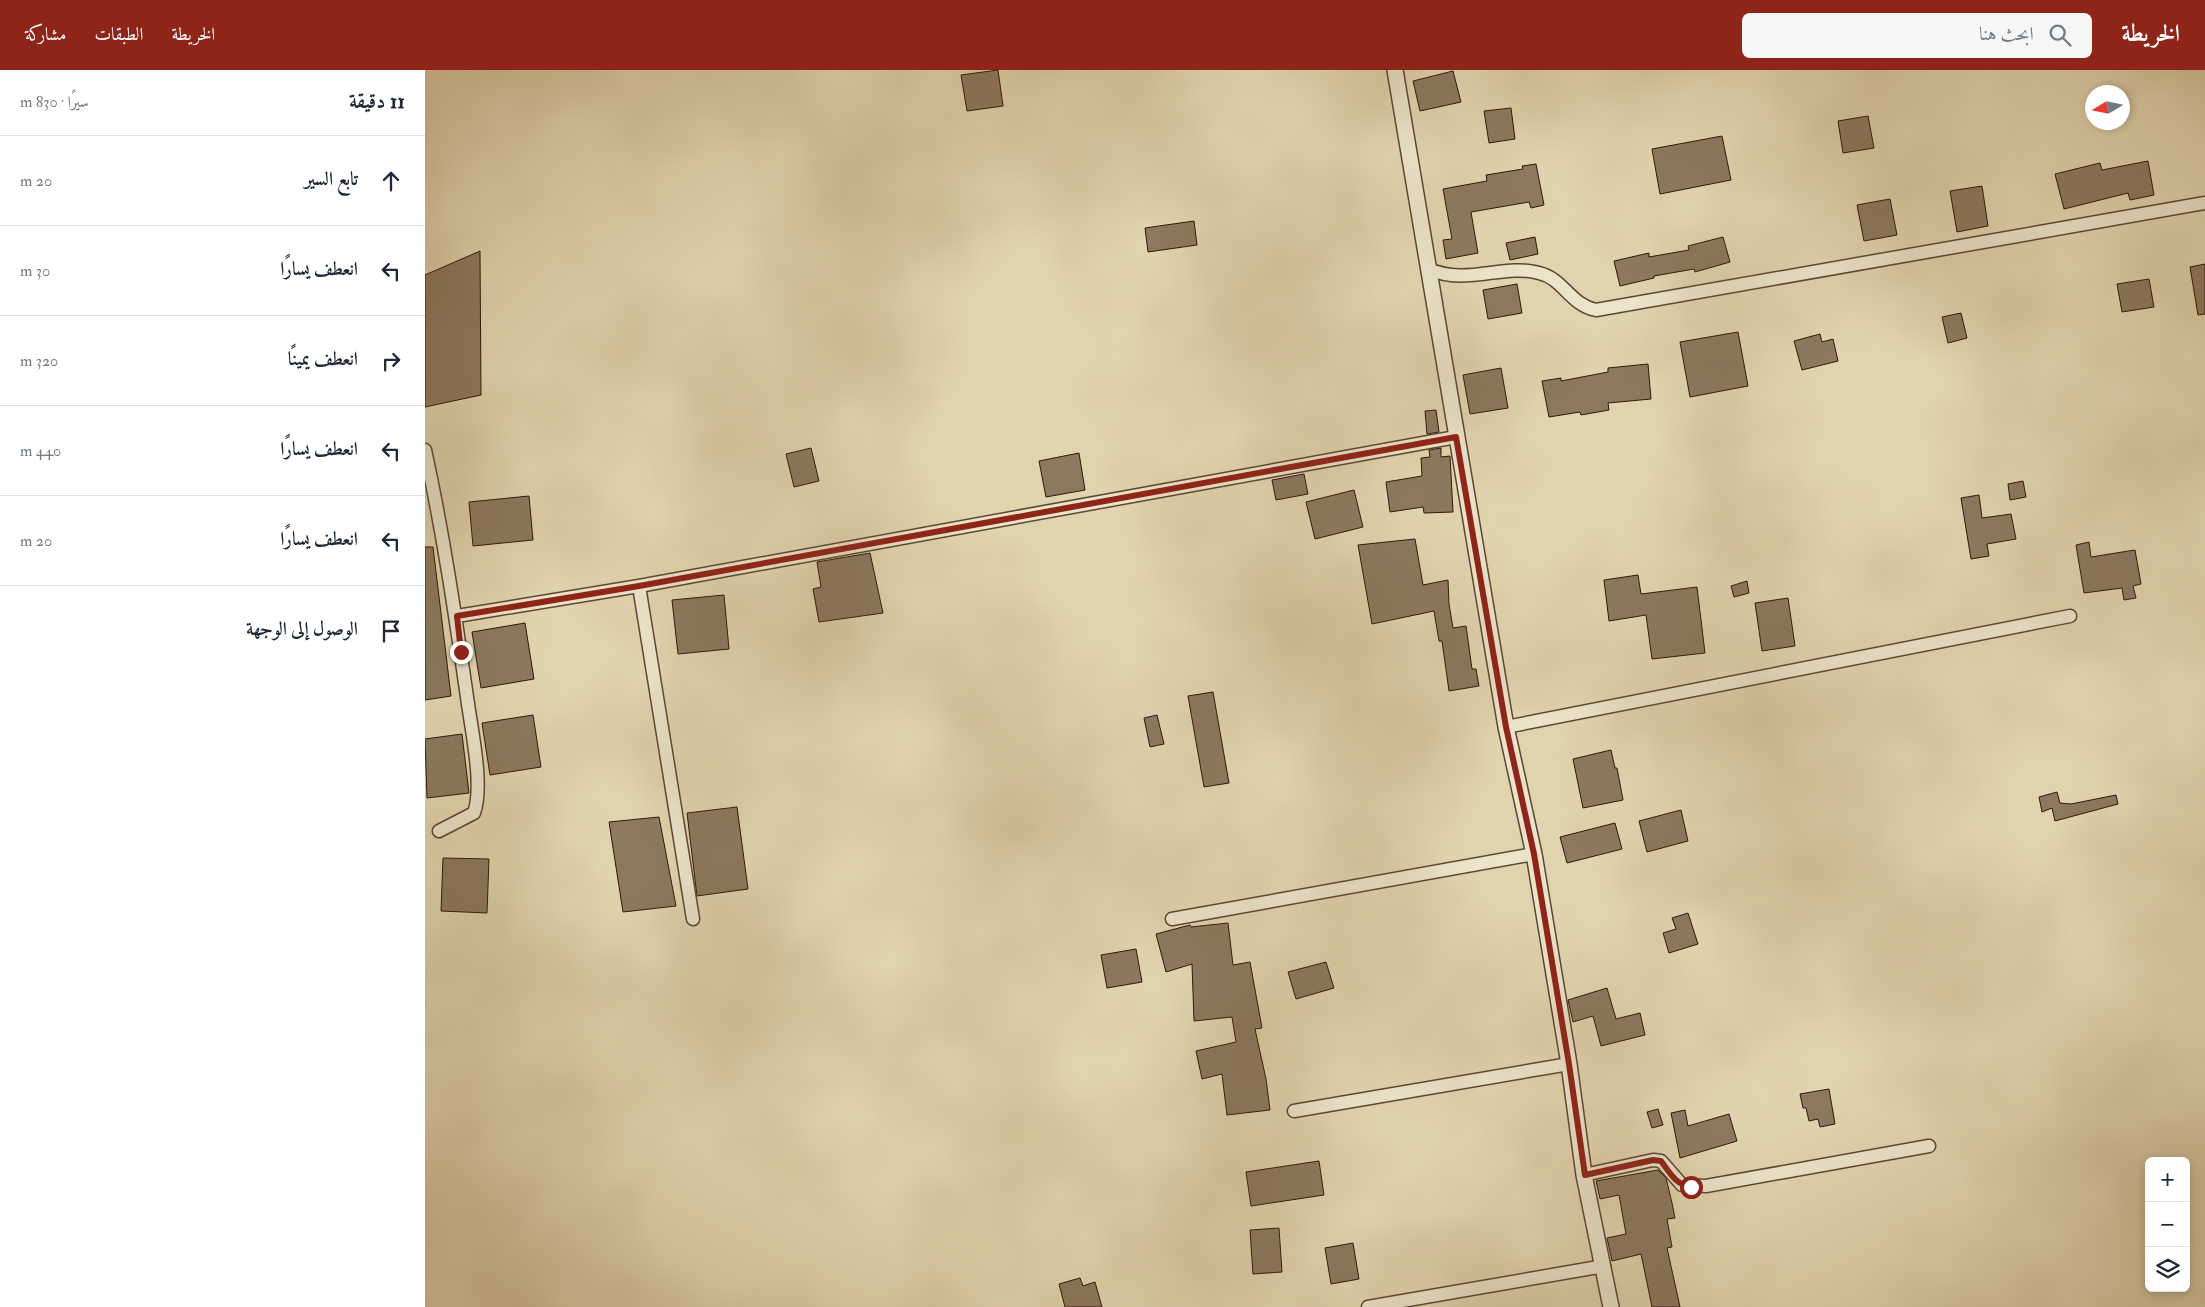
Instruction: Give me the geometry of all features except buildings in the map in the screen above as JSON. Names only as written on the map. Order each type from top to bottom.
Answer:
[{"type":"street","points":[[1395,70],[1506,727],[1534,854],[1569,1064],[1585,1175],[1611,1307]]},
{"type":"street","points":[[1428,269],[1438,273],[1461,276],[1524,271],[1541,273],[1556,281],[1581,305],[1596,310],[2205,204]]},
{"type":"street","points":[[457,616],[639,586],[1456,437]]},
{"type":"street","points":[[425,450],[440,517],[457,616],[474,752],[478,803],[474,813],[439,831]]},
{"type":"street","points":[[639,586],[693,919]]},
{"type":"street","points":[[1506,727],[2070,616]]},
{"type":"street","points":[[1172,919],[1534,854]]},
{"type":"street","points":[[1294,1110],[1569,1064]]},
{"type":"street","points":[[1585,1175],[1653,1160],[1661,1161],[1673,1178],[1682,1186],[1706,1186],[1929,1146]]},
{"type":"street","points":[[1368,1307],[1604,1266]]},
{"type":"route","points":[[461,652],[457,616],[533,605],[1456,437],[1506,727],[1534,854],[1569,1064],[1585,1175],[1653,1160],[1661,1161],[1673,1178],[1682,1186],[1691,1187]]}]
